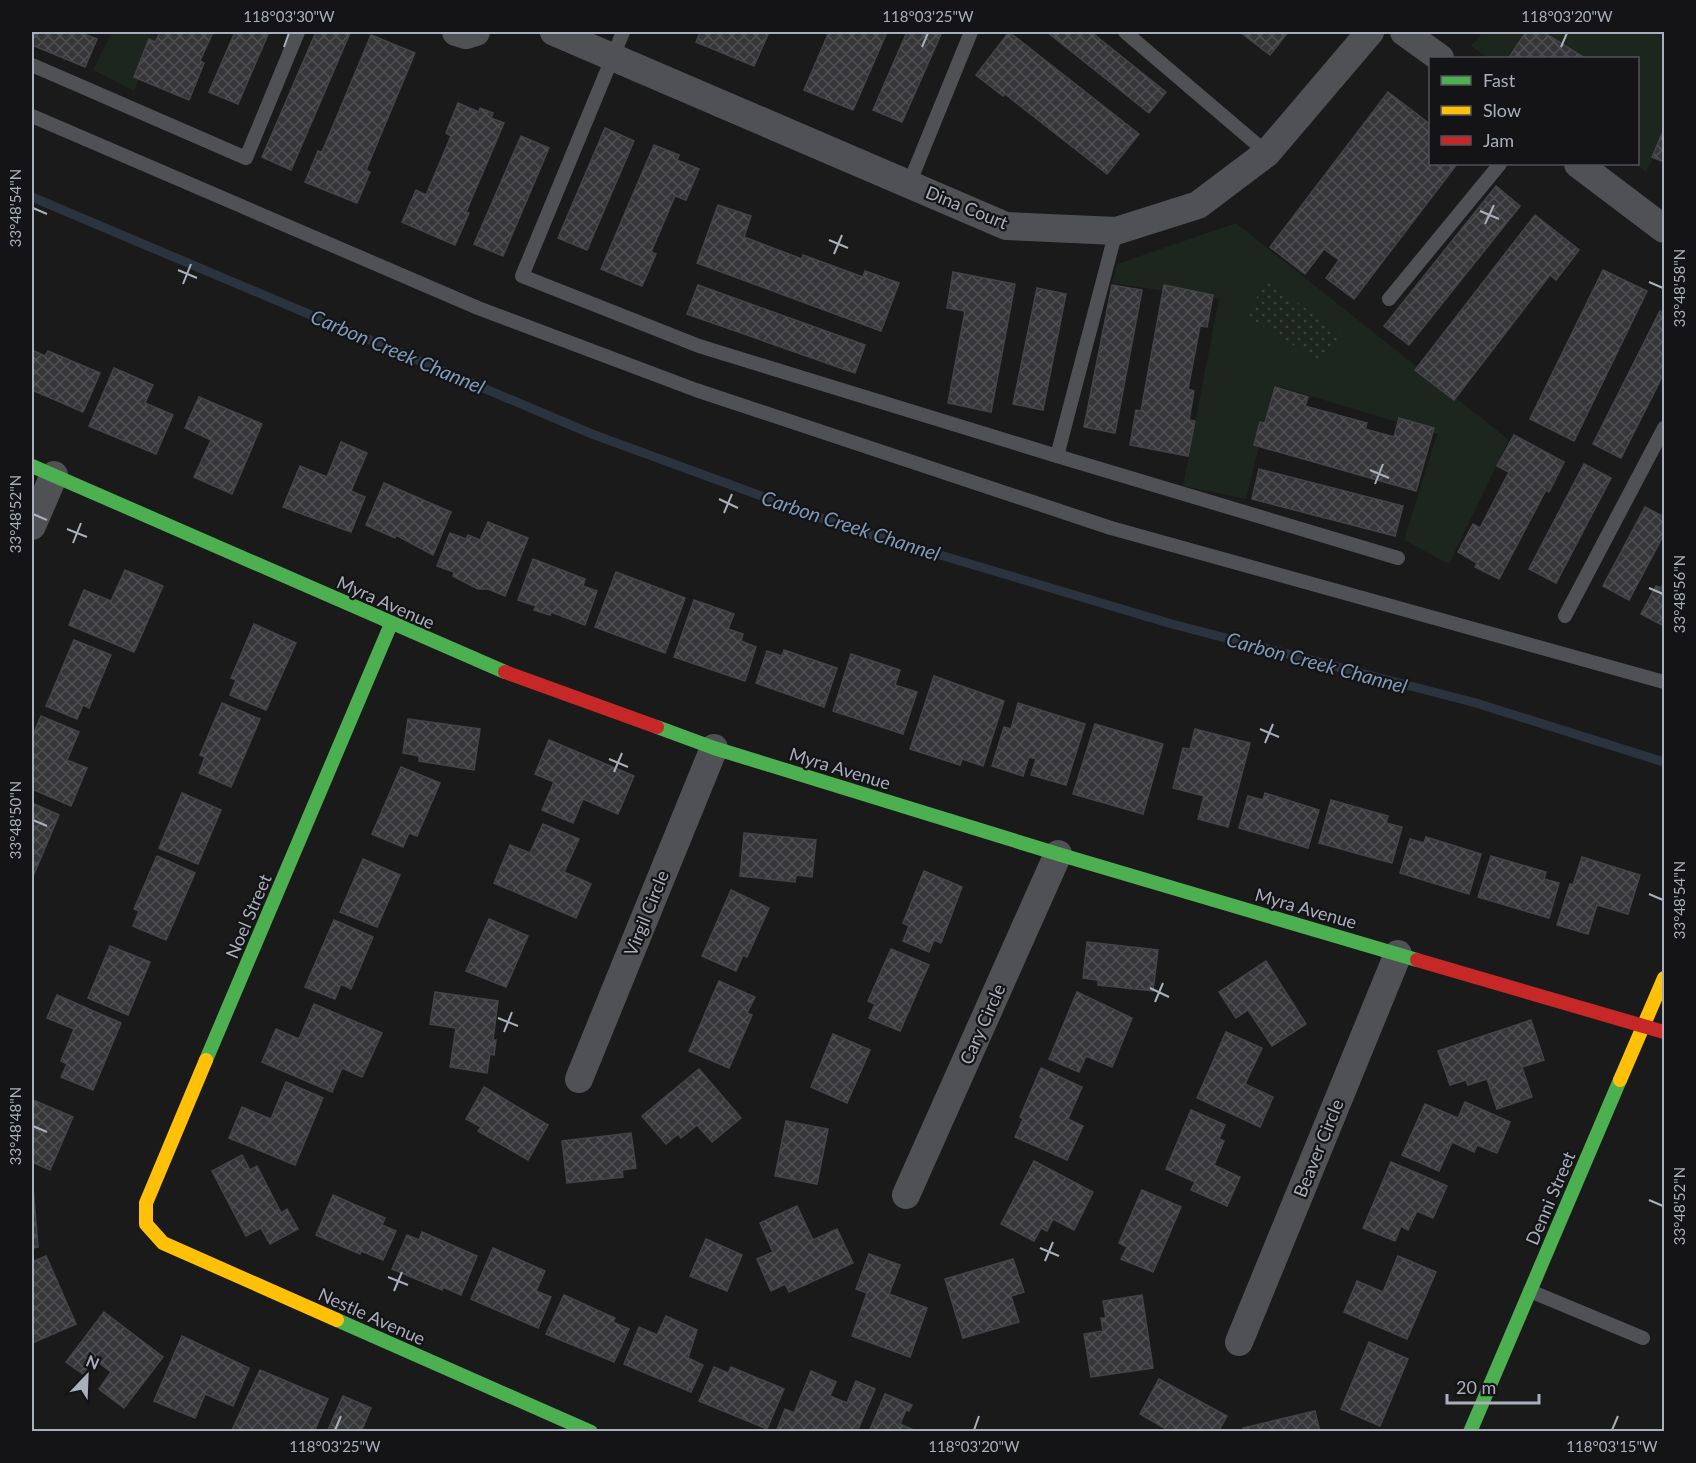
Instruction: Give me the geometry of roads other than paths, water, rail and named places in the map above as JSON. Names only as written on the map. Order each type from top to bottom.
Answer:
[{"type":"street","points":[[456,32],[466,35],[477,32]]},
{"type":"street","name":"Dina Court","points":[[554,32],[618,44],[909,184],[1006,226],[1116,231],[1198,205],[1267,153],[1370,32]]},
{"type":"street","points":[[1404,32],[1439,57]]},
{"type":"street","points":[[1579,165],[1665,229]]},
{"type":"street","points":[[32,526],[43,471]]},
{"type":"street","name":"Myra Avenue","points":[[43,471],[494,668],[714,748],[1058,854],[1665,1032]]},
{"type":"street","name":"Noel Street","points":[[146,1224],[146,1203],[391,624]]},
{"type":"street","name":"Virgil Circle","points":[[579,1079],[714,748]]},
{"type":"street","name":"Cary Circle","points":[[906,1195],[1058,854]]},
{"type":"street","name":"Beaver Circle","points":[[1239,1342],[1398,954]]},
{"type":"street","name":"Denni Street","points":[[1470,1431],[1665,978]]},
{"type":"street","name":"Nestle Avenue","points":[[146,1224],[163,1244],[591,1431]]},
{"type":"lane","points":[[32,65],[246,158],[298,32]]},
{"type":"lane","points":[[909,184],[971,32]]},
{"type":"lane","points":[[1125,32],[1267,153]]},
{"type":"lane","points":[[618,44],[522,276],[699,346],[1398,558]]},
{"type":"lane","points":[[32,116],[478,308],[696,390],[1111,528],[1665,682]]},
{"type":"lane","points":[[1389,299],[1499,165]]},
{"type":"lane","points":[[1057,456],[1116,231]]},
{"type":"lane","points":[[1565,616],[1665,428]]},
{"type":"lane","points":[[1530,1291],[1643,1338]]},
{"type":"waterway","name":"Carbon Creek Channel","points":[[32,197],[592,434],[846,527],[1172,624],[1476,703],[1664,762]]}]
